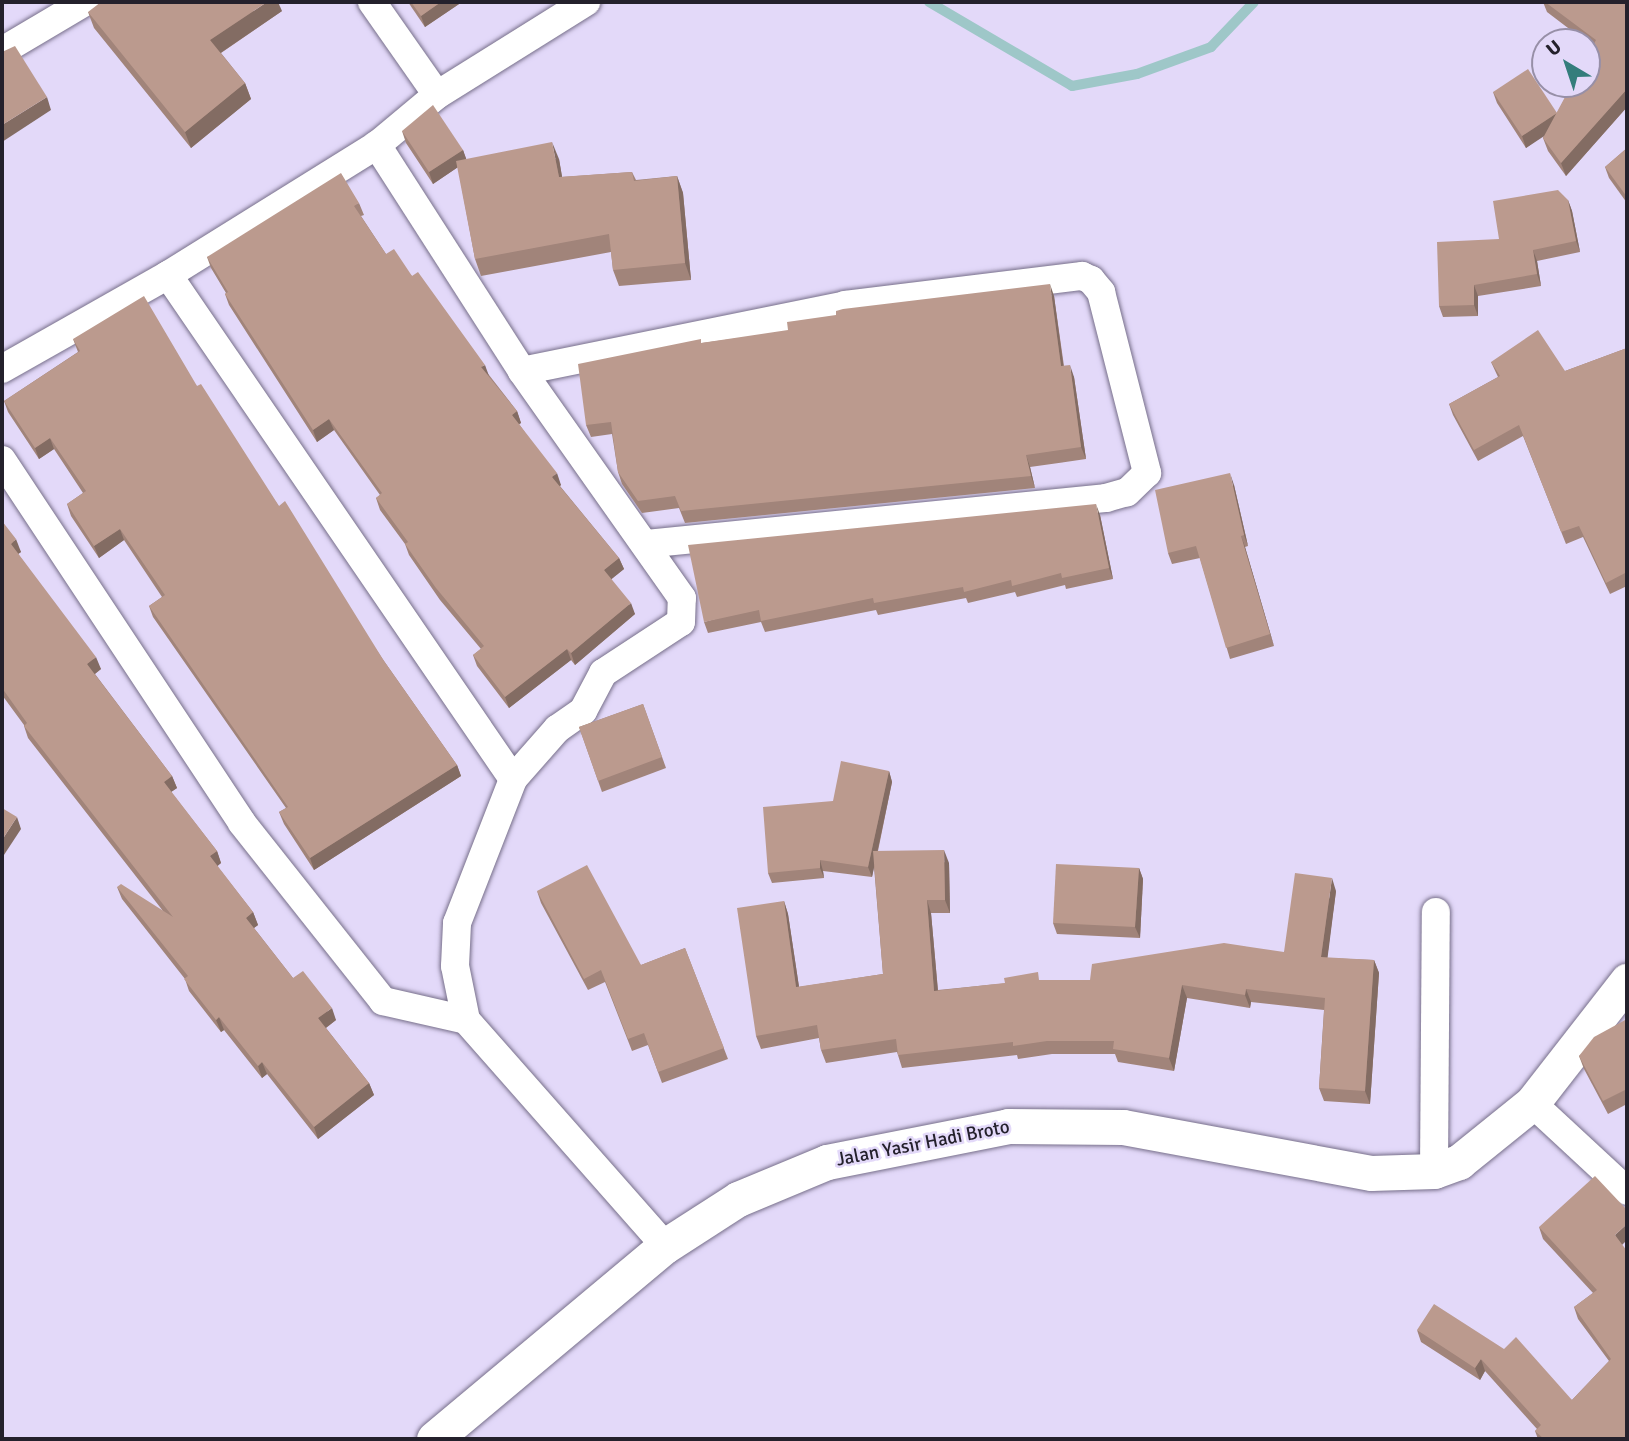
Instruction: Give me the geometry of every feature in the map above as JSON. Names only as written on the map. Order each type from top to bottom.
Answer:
[{"type":"street","points":[[2,51],[85,2]]},
{"type":"street","points":[[372,2],[437,95]]},
{"type":"street","points":[[2,369],[168,275],[377,145],[437,95],[586,2]]},
{"type":"street","points":[[377,145],[522,371],[682,598],[681,622],[603,673],[583,711],[557,729],[513,779],[457,923],[455,966],[466,1020],[665,1246]]},
{"type":"street","points":[[168,275],[513,779]]},
{"type":"street","points":[[522,371],[845,305],[1082,276],[1091,280],[1101,292],[1146,473],[1128,492],[1106,498],[645,544]]},
{"type":"street","points":[[2,460],[242,823],[383,1001],[466,1020]]},
{"type":"street","points":[[1434,1171],[1436,912]]},
{"type":"street","name":"Jalan Yasir Hadi Broto","points":[[434,1439],[665,1246],[738,1199],[827,1162],[1008,1126],[1123,1127],[1371,1173],[1434,1171],[1459,1162],[1532,1102],[1627,981]]},
{"type":"street","points":[[1532,1102],[1627,1191]]},
{"type":"building","points":[[101,2],[267,2],[210,40],[245,83],[185,132],[88,12]]},
{"type":"building","points":[[411,2],[441,2],[421,16]]},
{"type":"building","points":[[1545,2],[1627,2],[1627,89],[1561,163],[1543,138],[1564,98],[1601,98],[1601,28],[1580,28]]},
{"type":"building","points":[[15,46],[47,97],[2,125],[2,52]]},
{"type":"building","points":[[1528,69],[1531,74],[1531,98],[1547,98],[1557,113],[1522,136],[1493,92]]},
{"type":"building","points":[[433,105],[463,150],[429,172],[402,131]]},
{"type":"building","points":[[552,142],[559,177],[632,172],[634,181],[677,176],[685,263],[613,270],[609,234],[475,259],[456,161]]},
{"type":"building","points":[[1627,148],[1627,197],[1605,167]]},
{"type":"building","points":[[341,173],[359,203],[354,206],[386,254],[394,249],[412,276],[418,272],[485,365],[481,367],[517,411],[512,415],[557,473],[552,477],[619,558],[604,570],[631,603],[571,653],[567,649],[505,697],[473,655],[484,646],[436,588],[405,544],[408,542],[376,498],[382,493],[329,419],[313,430],[225,294],[228,292],[207,257]]},
{"type":"building","points":[[1558,190],[1568,200],[1576,241],[1533,250],[1537,274],[1474,285],[1474,305],[1439,306],[1437,242],[1499,239],[1493,201]]},
{"type":"building","points":[[1050,284],[1061,366],[1070,365],[1081,447],[1026,455],[1031,476],[681,511],[675,496],[638,501],[618,472],[611,422],[586,425],[578,364],[701,339],[701,343],[788,330],[787,322],[836,315],[836,311],[843,309]]},
{"type":"building","points":[[144,296],[197,386],[201,384],[279,506],[285,501],[384,661],[457,765],[310,858],[279,812],[288,807],[149,606],[165,595],[120,529],[94,546],[67,504],[86,491],[50,438],[35,448],[4,401],[80,351],[73,339]]},
{"type":"building","points":[[1538,330],[1565,371],[1627,348],[1627,572],[1606,583],[1579,526],[1561,532],[1519,425],[1474,450],[1449,404],[1500,376],[1491,362]]},
{"type":"building","points":[[1230,473],[1244,535],[1241,536],[1270,634],[1226,648],[1196,546],[1168,553],[1155,490]]},
{"type":"building","points":[[1096,504],[1109,568],[1062,578],[1061,573],[1012,586],[1011,580],[964,592],[963,587],[874,603],[873,598],[761,621],[759,610],[704,622],[688,545]]},
{"type":"building","points":[[2,521],[16,539],[11,544],[96,657],[87,664],[172,776],[164,782],[217,851],[210,856],[253,912],[246,918],[293,978],[303,971],[332,1008],[318,1018],[369,1083],[314,1127],[262,1062],[258,1066],[219,1017],[216,1020],[184,979],[188,976],[117,887],[121,884],[173,917],[24,726],[27,723],[2,688]]},
{"type":"building","points":[[643,704],[662,757],[598,781],[579,727]]},
{"type":"building","points":[[841,761],[889,771],[868,867],[820,860],[820,868],[768,873],[763,807],[833,801]]},
{"type":"building","points":[[2,808],[17,817],[2,840]]},
{"type":"building","points":[[944,850],[945,900],[927,900],[934,991],[1005,983],[1004,978],[1038,972],[1039,980],[1090,980],[1092,964],[1224,943],[1284,952],[1295,873],[1332,878],[1321,957],[1374,960],[1365,1091],[1319,1088],[1325,998],[1246,989],[1245,995],[1182,985],[1169,1058],[1113,1049],[1114,1041],[1047,1041],[1013,1046],[1013,1042],[898,1055],[896,1039],[821,1050],[817,1025],[756,1036],[737,908],[784,901],[796,987],[883,974],[873,851]]},
{"type":"building","points":[[1056,864],[1139,868],[1135,927],[1053,923]]},
{"type":"building","points":[[587,865],[641,965],[685,948],[724,1048],[658,1072],[644,1033],[628,1039],[601,970],[584,979],[537,891]]},
{"type":"building","points":[[1627,1019],[1627,1089],[1603,1101],[1579,1056],[1594,1037]]},
{"type":"building","points":[[1595,1176],[1627,1210],[1627,1224],[1615,1235],[1627,1251],[1627,1439],[1544,1439],[1535,1431],[1541,1425],[1481,1359],[1475,1368],[1417,1330],[1434,1304],[1504,1349],[1516,1337],[1572,1400],[1611,1359],[1574,1307],[1597,1290],[1539,1227]]},
{"type":"waterway","points":[[929,2],[1072,86],[1137,74],[1211,47],[1254,2]]}]
